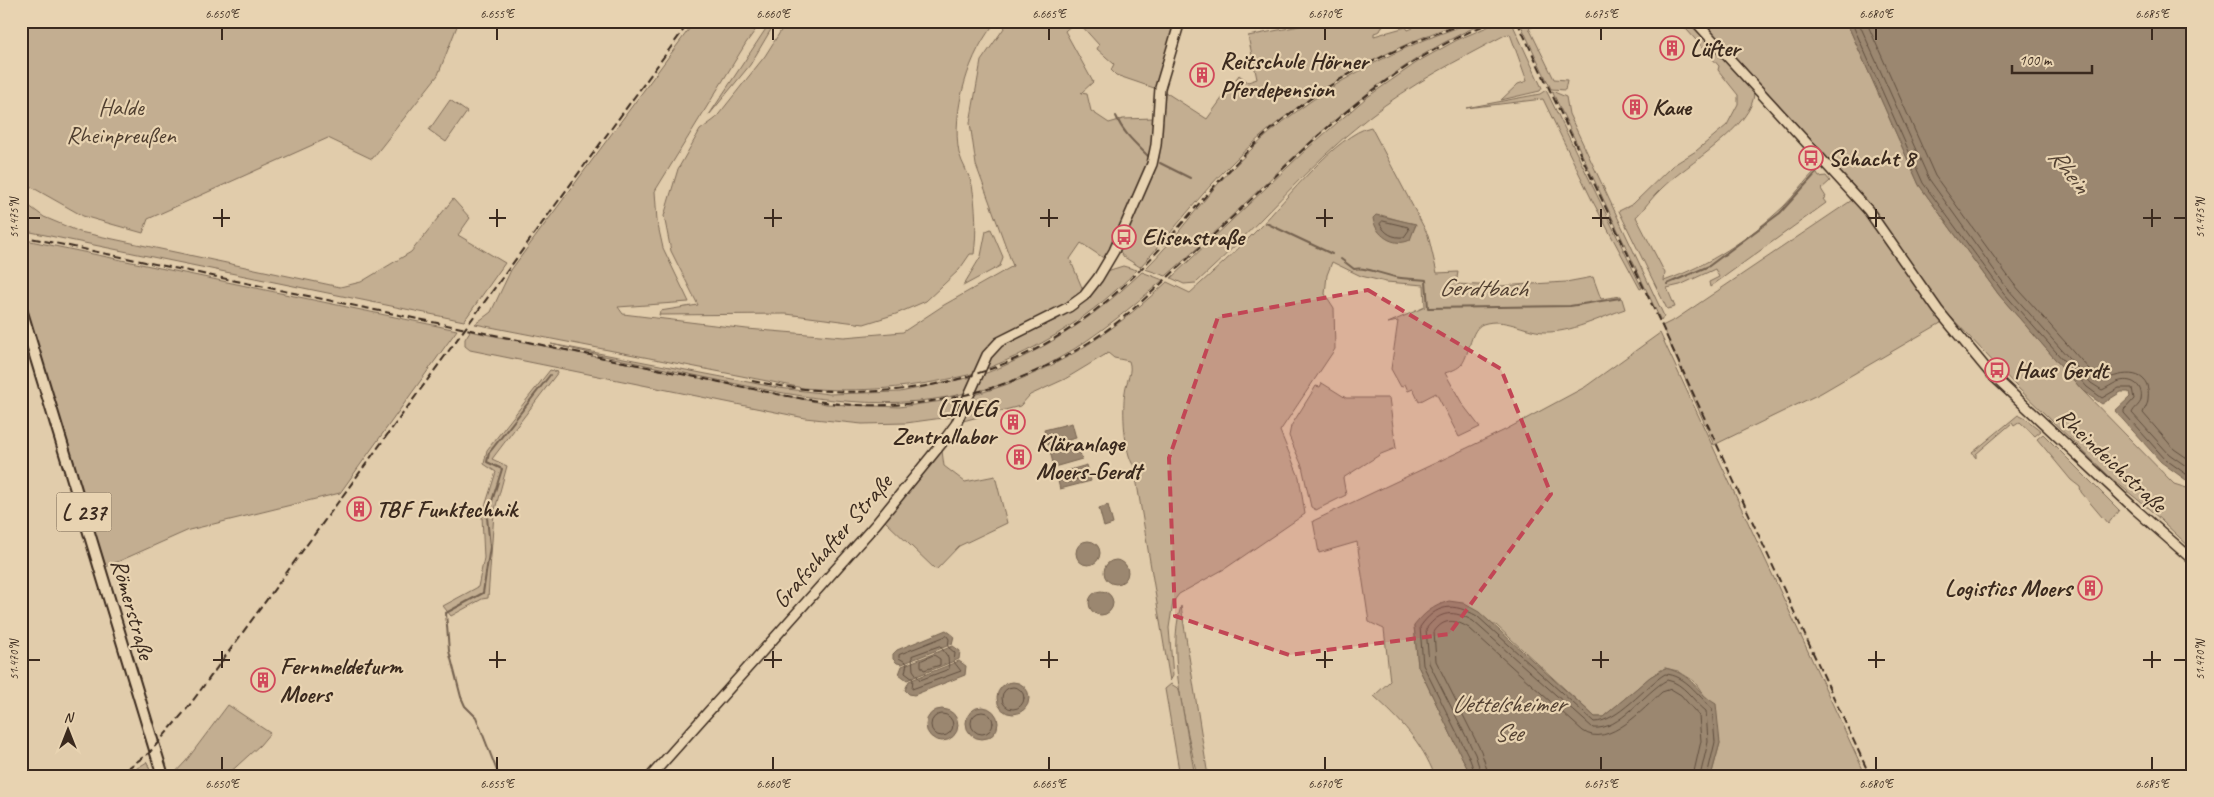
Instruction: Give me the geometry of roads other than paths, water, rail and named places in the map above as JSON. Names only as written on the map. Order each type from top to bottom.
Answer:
[{"type":"main road","name":"Grafschafter Straße","points":[[651,776],[876,524],[942,443],[956,424],[987,355],[999,342],[1069,307],[1084,296],[1098,278],[1114,251],[1152,164],[1156,145],[1160,88],[1180,21]]},
{"type":"main road","name":"Rheindeichstraße","points":[[1695,21],[1868,210],[1938,310],[1990,373],[2135,509],[2193,560]]},
{"type":"main road","name":"Römerstraße","points":[[21,310],[163,776]]},
{"type":"water","name":"Rhein","points":[[1846,21],[2180,21],[2193,35],[2193,485],[2161,462],[2115,411],[2130,397],[2129,392],[2121,392],[2102,404],[2083,391],[1999,295],[1919,185]]},
{"type":"water","points":[[1376,215],[1416,224],[1410,240],[1404,242],[1392,241],[1381,235],[1373,218]]},
{"type":"water","points":[[1072,423],[1076,438],[1048,445],[1044,430]]},
{"type":"water","points":[[1077,444],[1082,459],[1054,467],[1050,451]]},
{"type":"water","points":[[1087,465],[1091,481],[1060,489],[1056,474]]},
{"type":"water","points":[[1108,505],[1113,524],[1104,527],[1099,508]]},
{"type":"water","points":[[1088,541],[1093,542],[1099,548],[1099,558],[1093,564],[1088,565],[1083,564],[1077,558],[1076,553],[1077,548],[1083,542]]},
{"type":"water","points":[[1116,560],[1121,561],[1127,567],[1127,577],[1121,583],[1116,584],[1111,583],[1105,577],[1104,572],[1105,567],[1111,561]]},
{"type":"water","points":[[1101,591],[1106,592],[1112,598],[1112,608],[1106,614],[1101,615],[1096,614],[1090,608],[1089,603],[1090,598],[1096,592]]},
{"type":"water","name":"Uettelsheimer See","points":[[1449,601],[1463,603],[1479,612],[1595,717],[1603,717],[1650,677],[1665,668],[1689,679],[1716,704],[1720,743],[1711,776],[1471,776],[1418,666],[1414,626],[1429,610]]},
{"type":"water","points":[[946,630],[954,636],[952,644],[902,664],[897,663],[893,659],[893,654],[897,650]]},
{"type":"water","points":[[953,646],[960,651],[959,659],[907,680],[899,674],[902,666]]},
{"type":"water","points":[[959,661],[966,666],[965,675],[914,695],[909,694],[905,690],[909,681]]},
{"type":"water","points":[[1013,682],[1025,686],[1029,698],[1025,710],[1013,714],[1001,710],[997,698],[1001,686]]},
{"type":"water","points":[[982,707],[994,711],[998,723],[994,735],[982,739],[970,735],[966,723],[970,711]]},
{"type":"water","points":[[942,709],[954,713],[958,725],[954,737],[942,741],[930,737],[926,725],[930,713]]},
{"type":"waterway","name":"Gerdtbach","points":[[1116,116],[1126,133],[1148,156]]},
{"type":"waterway","name":"Gerdtbach","points":[[1160,163],[1190,178]]},
{"type":"waterway","name":"Gerdtbach","points":[[1667,284],[1709,266],[1780,213],[1817,172]]},
{"type":"waterway","name":"Gerdtbach","points":[[1266,223],[1332,254]]},
{"type":"waterway","name":"Gerdtbach","points":[[1341,259],[1354,269],[1359,268],[1395,277],[1426,280],[1428,308],[1570,306],[1620,298]]},
{"type":"waterway","name":"Gerdtbach","points":[[499,776],[476,717],[465,706],[461,697],[449,651],[446,613],[483,593],[490,547],[487,517],[502,469],[487,462],[489,453],[550,375]]},
{"type":"railway","points":[[117,776],[149,753],[186,710],[690,21]]},
{"type":"railway","points":[[752,381],[806,389],[858,392],[909,388],[958,379],[1005,363],[1051,341],[1094,311],[1135,275],[1247,151],[1288,116],[1336,82],[1362,67],[1416,42],[1472,21]]},
{"type":"railway","points":[[21,236],[777,394],[857,405],[919,403],[979,391],[1008,382],[1037,371],[1091,341],[1138,305],[1313,141],[1361,100],[1385,81],[1438,48],[1495,21]]},
{"type":"railway","points":[[1517,21],[1662,326],[1870,776]]},
{"type":"place","name":"Lüfter","points":[[1672,48]]},
{"type":"place","name":"Reitschule Hörner Pferdepension","points":[[1202,75]]},
{"type":"place","name":"Kaue","points":[[1635,107]]},
{"type":"place","name":"Schacht 8","points":[[1811,158]]},
{"type":"place","name":"Elisenstraße","points":[[1124,237]]},
{"type":"place","name":"Haus Gerdt","points":[[1997,370]]},
{"type":"place","name":"LINEG Zentrallabor","points":[[1013,422]]},
{"type":"place","name":"Kläranlage Moers-Gerdt","points":[[1019,457]]},
{"type":"place","name":"TBF Funktechnik","points":[[359,509]]},
{"type":"place","name":"Logistics Moers","points":[[2090,588]]},
{"type":"place","name":"Fernmeldeturm Moers","points":[[263,680]]},
{"type":"park label","name":"Halde Rheinpreußen","points":[[121,121]]}]
